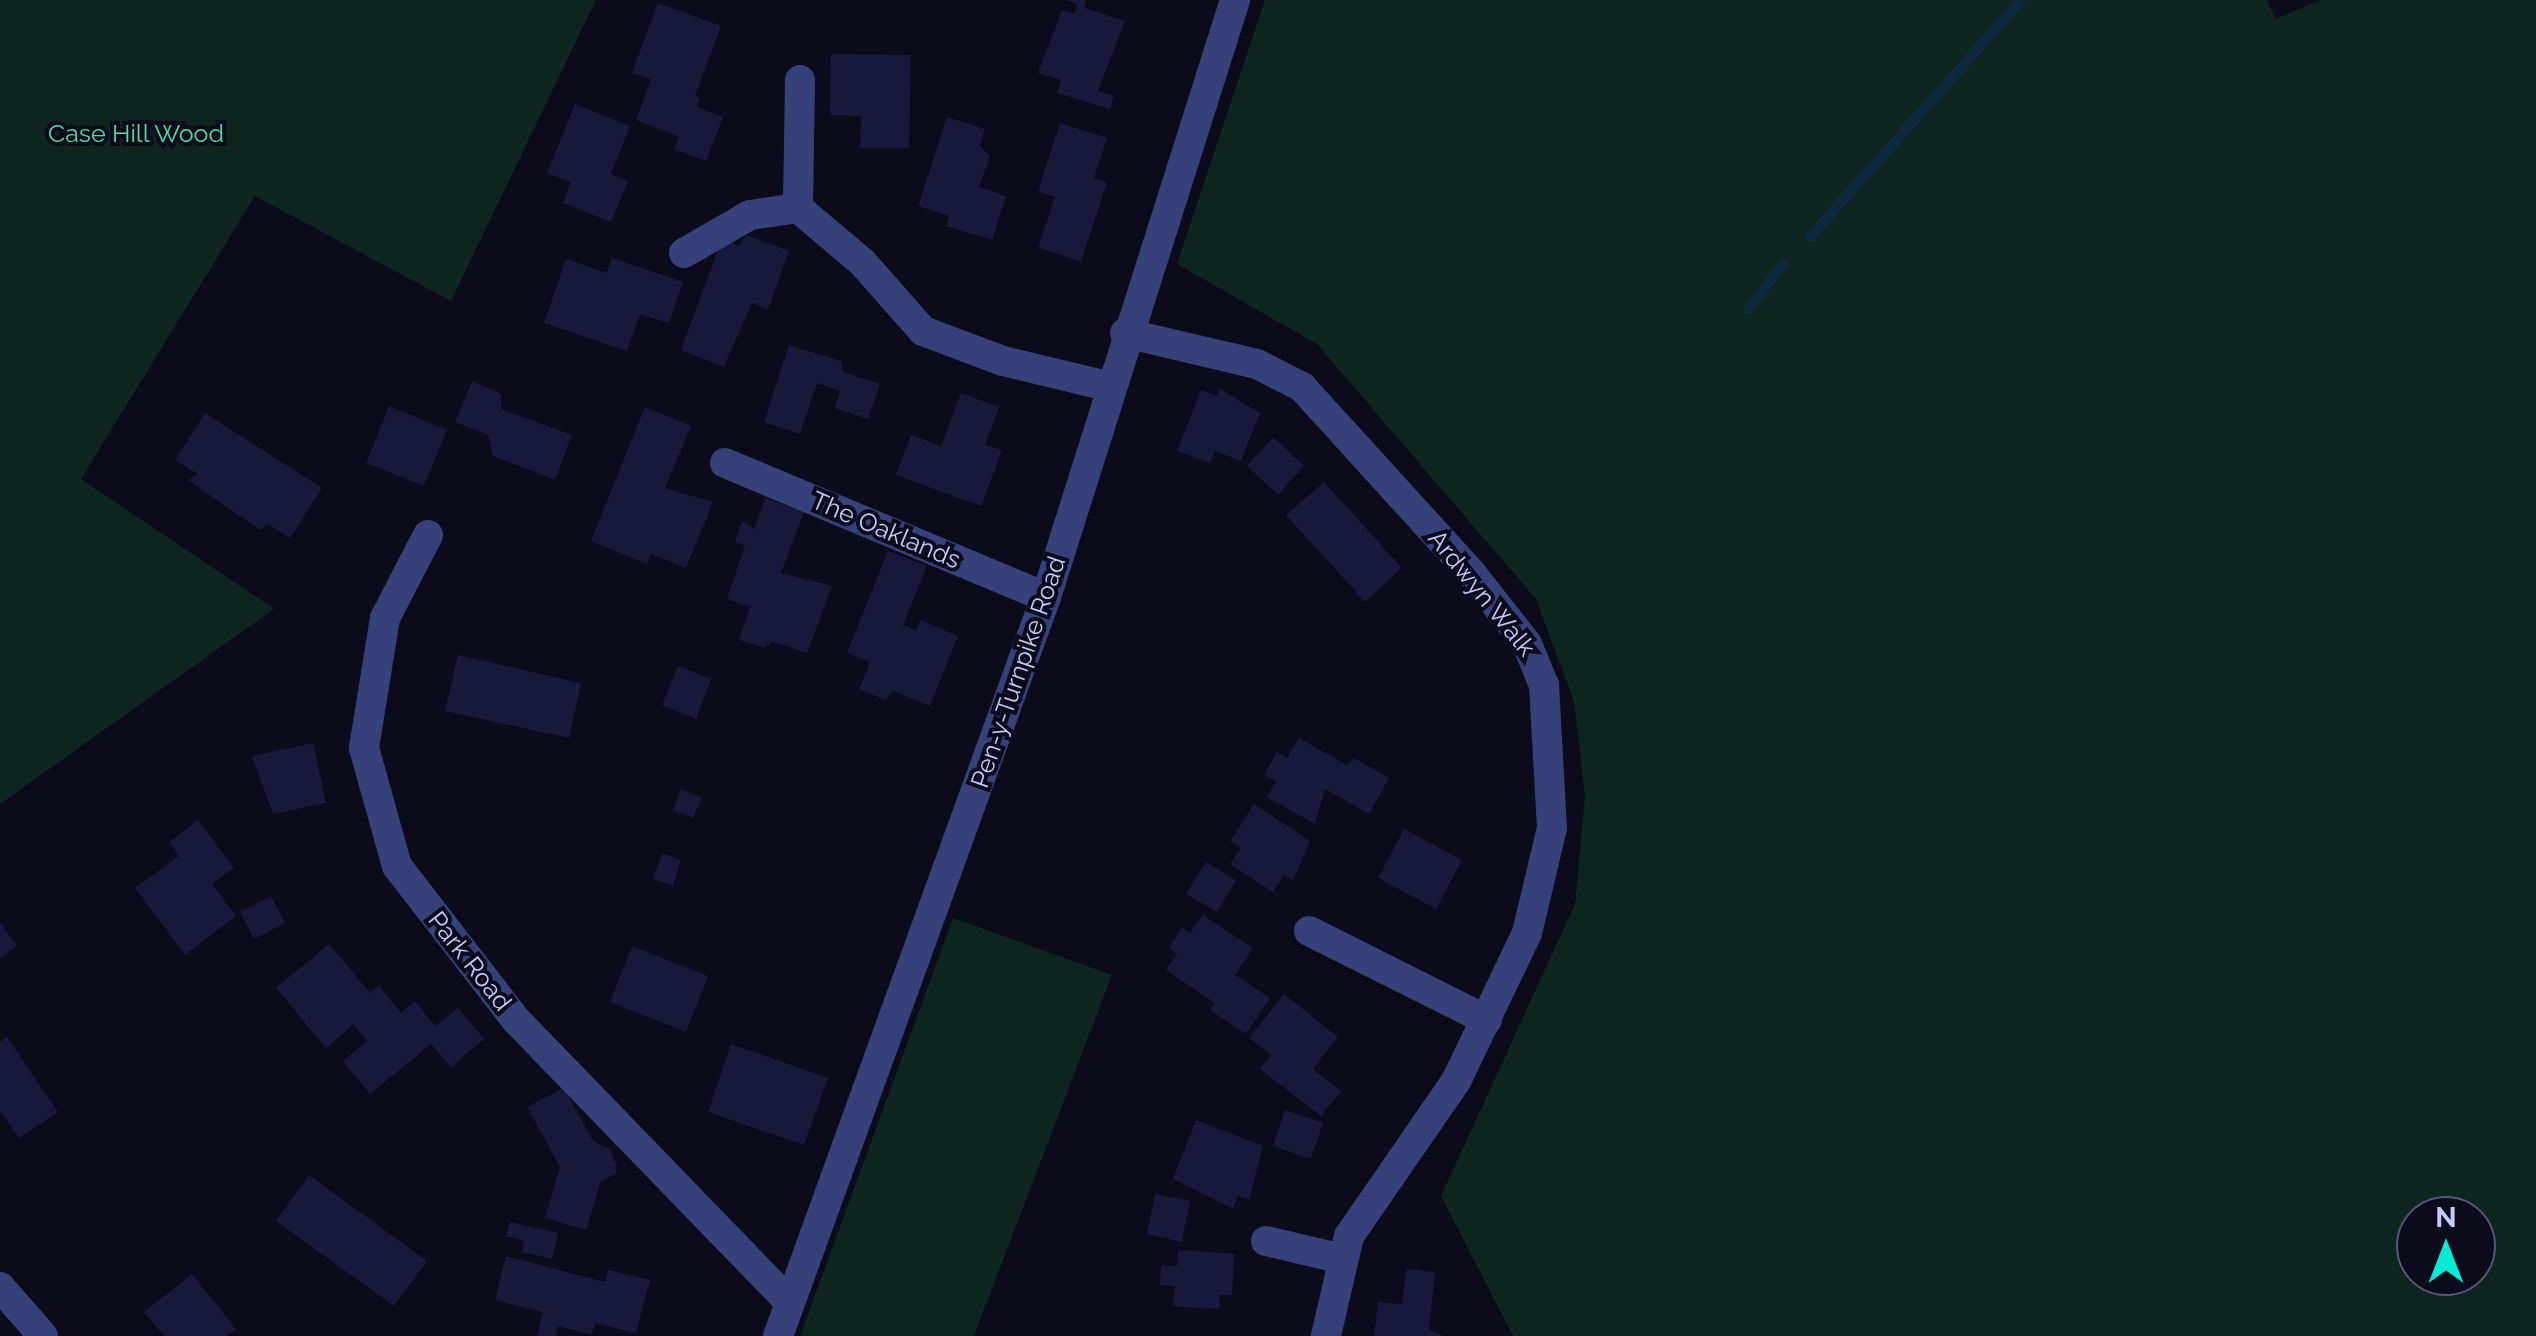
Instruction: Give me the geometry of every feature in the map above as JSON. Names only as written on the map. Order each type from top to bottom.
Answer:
[{"type":"street","name":"Pen-y-Turnpike Road","points":[[778,1336],[1046,598],[1125,333],[1236,0]]},
{"type":"street","points":[[798,208],[800,80]]},
{"type":"street","points":[[684,252],[750,215],[798,208],[862,262],[923,331],[1003,361],[1111,386]]},
{"type":"street","name":"Ardwyn Walk","points":[[1125,333],[1257,364],[1302,387],[1472,574],[1538,662],[1551,770],[1549,856],[1527,933],[1456,1081],[1356,1224],[1326,1336]]},
{"type":"street","name":"The Oaklands","points":[[725,463],[1046,598]]},
{"type":"street","name":"Park Road","points":[[428,535],[385,618],[364,748],[396,866],[516,1020],[788,1302]]},
{"type":"street","points":[[1309,931],[1487,1020]]},
{"type":"street","points":[[1266,1240],[1344,1259]]},
{"type":"street","points":[[0,1287],[43,1336]]},
{"type":"green space","name":"Case Hill Wood","points":[[0,0],[596,0],[451,301],[255,196],[81,479],[274,609],[0,804]]},
{"type":"green space","points":[[1265,0],[2267,0],[2276,19],[2320,0],[2536,0],[2536,1336],[1513,1336],[1441,1196],[1575,904],[1585,796],[1574,702],[1536,599],[1317,344],[1177,264]]},
{"type":"green space","points":[[953,918],[1112,975],[974,1336],[800,1336]]},
{"type":"building","points":[[1066,0],[1086,0],[1084,8],[1125,21],[1098,91],[1114,96],[1110,109],[1057,93],[1061,80],[1038,73],[1062,10],[1074,14],[1077,4]]},
{"type":"building","points":[[658,3],[721,26],[695,96],[700,98],[697,107],[723,117],[706,161],[674,149],[679,137],[636,120],[651,79],[632,73]]},
{"type":"building","points":[[831,54],[911,55],[909,148],[860,148],[861,116],[830,115]]},
{"type":"building","points":[[575,104],[630,126],[611,174],[628,181],[611,222],[563,203],[571,182],[547,173]]},
{"type":"building","points":[[947,117],[985,129],[980,146],[990,156],[979,187],[1006,196],[992,240],[946,226],[949,216],[918,206]]},
{"type":"building","points":[[1060,123],[1107,138],[1094,178],[1107,182],[1081,262],[1038,247],[1055,197],[1038,191]]},
{"type":"building","points":[[746,235],[789,251],[768,309],[752,303],[724,367],[681,350],[722,239],[739,246]]},
{"type":"building","points":[[612,258],[683,282],[669,323],[640,314],[627,351],[544,323],[566,259],[607,273]]},
{"type":"building","points":[[789,345],[841,361],[843,372],[880,384],[868,419],[835,408],[840,391],[817,383],[800,434],[764,422]]},
{"type":"building","points":[[472,381],[501,394],[501,409],[572,435],[555,480],[493,456],[488,435],[455,422]]},
{"type":"building","points":[[1220,389],[1260,413],[1241,461],[1215,451],[1210,463],[1177,451],[1201,390],[1217,396]]},
{"type":"building","points":[[961,393],[999,407],[985,445],[1002,450],[981,506],[896,475],[911,435],[941,446]]},
{"type":"building","points":[[389,406],[447,430],[424,486],[366,463]]},
{"type":"building","points":[[645,407],[691,426],[665,488],[713,502],[686,568],[651,554],[647,564],[591,541]]},
{"type":"building","points":[[205,413],[322,488],[290,538],[268,524],[260,530],[188,480],[198,474],[175,460]]},
{"type":"building","points":[[1273,437],[1304,466],[1278,495],[1247,466]]},
{"type":"building","points":[[1324,482],[1402,568],[1365,602],[1286,515]]},
{"type":"building","points":[[765,498],[804,512],[781,573],[832,586],[807,653],[772,641],[765,648],[739,640],[750,607],[727,599],[745,545],[735,542],[742,521],[754,529]]},
{"type":"building","points":[[888,551],[927,566],[903,625],[916,630],[920,620],[958,636],[930,706],[893,691],[885,700],[859,689],[870,662],[847,653]]},
{"type":"building","points":[[458,655],[581,683],[569,738],[445,711]]},
{"type":"building","points":[[678,666],[711,679],[696,719],[662,705]]},
{"type":"building","points":[[1299,738],[1347,765],[1354,758],[1389,778],[1369,814],[1325,789],[1315,824],[1267,797],[1276,781],[1264,775],[1277,752],[1287,758]]},
{"type":"building","points":[[313,743],[326,803],[273,814],[252,756]]},
{"type":"building","points":[[681,789],[702,798],[693,818],[673,810]]},
{"type":"building","points":[[1254,804],[1310,841],[1293,881],[1284,875],[1273,892],[1230,864],[1241,848],[1230,841]]},
{"type":"building","points":[[198,820],[234,868],[212,884],[236,916],[185,955],[135,888],[179,856],[169,842]]},
{"type":"building","points":[[1404,829],[1462,860],[1436,909],[1378,878]]},
{"type":"building","points":[[662,853],[681,860],[673,885],[653,879]]},
{"type":"building","points":[[1206,862],[1236,880],[1217,912],[1186,894]]},
{"type":"building","points":[[271,896],[285,923],[254,939],[240,912]]},
{"type":"building","points":[[1203,915],[1253,948],[1235,975],[1270,998],[1246,1034],[1210,1010],[1215,1003],[1166,970],[1177,954],[1169,948],[1182,927],[1190,933]]},
{"type":"building","points":[[0,922],[17,946],[0,958]]},
{"type":"building","points":[[329,944],[370,993],[379,986],[401,1013],[415,1001],[435,1026],[458,1008],[484,1039],[451,1067],[431,1044],[370,1094],[343,1061],[367,1041],[354,1024],[326,1048],[276,988]]},
{"type":"building","points":[[632,946],[708,976],[686,1032],[610,1002]]},
{"type":"building","points":[[1284,994],[1338,1037],[1313,1069],[1341,1091],[1321,1116],[1260,1069],[1271,1055],[1249,1038]]},
{"type":"building","points":[[7,1037],[58,1112],[19,1138],[0,1111],[0,1042]]},
{"type":"building","points":[[731,1044],[828,1078],[804,1145],[708,1112]]},
{"type":"building","points":[[564,1088],[593,1141],[610,1149],[617,1166],[616,1174],[601,1181],[586,1230],[545,1218],[560,1167],[527,1107]]},
{"type":"building","points":[[1285,1110],[1323,1123],[1311,1159],[1273,1146]]},
{"type":"building","points":[[1196,1120],[1263,1146],[1249,1200],[1238,1196],[1233,1209],[1173,1179]]},
{"type":"building","points":[[309,1175],[427,1261],[394,1306],[276,1221]]},
{"type":"building","points":[[1155,1194],[1190,1201],[1182,1242],[1147,1234]]},
{"type":"building","points":[[510,1222],[558,1233],[552,1259],[522,1252],[524,1241],[506,1236]]},
{"type":"building","points":[[1178,1250],[1234,1254],[1232,1295],[1220,1295],[1219,1309],[1173,1306],[1175,1286],[1160,1285],[1161,1265],[1177,1266]]},
{"type":"building","points":[[506,1256],[605,1282],[608,1270],[650,1280],[636,1333],[595,1323],[592,1335],[558,1326],[556,1336],[537,1336],[543,1312],[495,1300]]},
{"type":"building","points":[[1406,1269],[1435,1272],[1429,1330],[1444,1336],[1374,1336],[1378,1302],[1402,1304]]},
{"type":"building","points":[[192,1274],[236,1329],[227,1336],[164,1336],[144,1312]]},
{"type":"waterway","points":[[1810,236],[2020,0]]},
{"type":"waterway","points":[[1749,308],[1782,264]]}]
